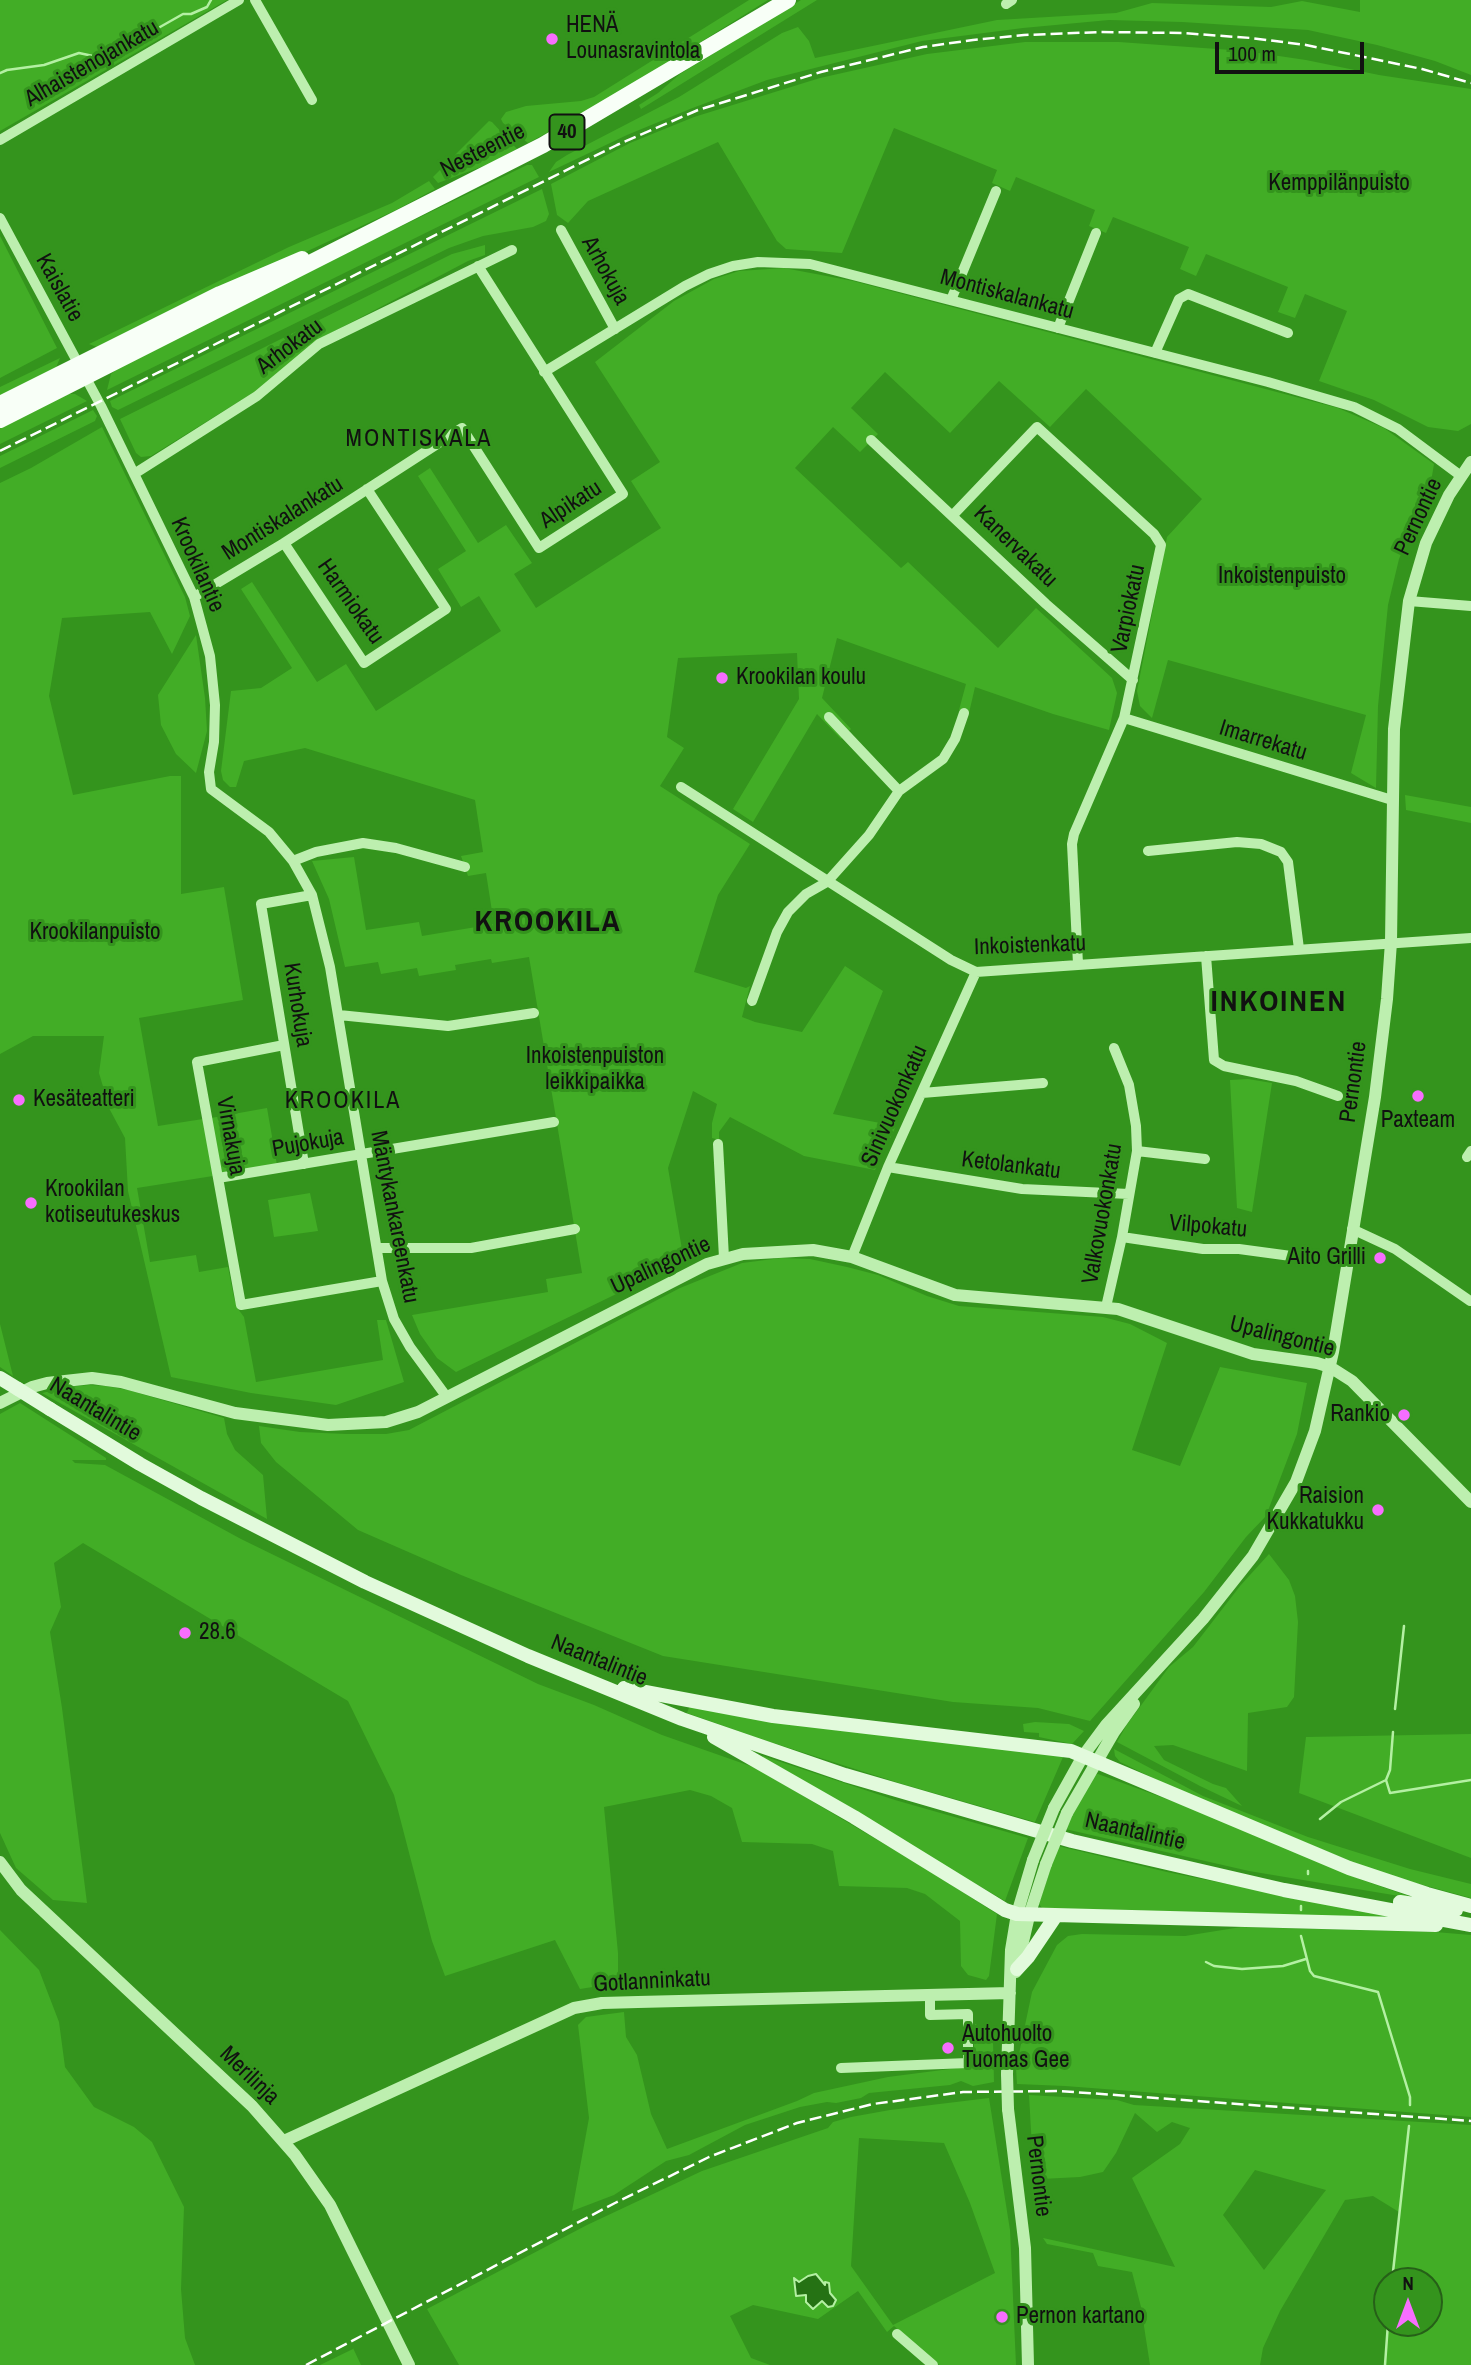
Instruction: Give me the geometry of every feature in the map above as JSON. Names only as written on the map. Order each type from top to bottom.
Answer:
[{"type":"main road","name":"Nesteentie","points":[[0,420],[82,370],[231,289],[290,263],[356,239],[543,145],[780,3]]},
{"type":"main road","name":"Nesteentie","points":[[0,404],[82,370]]},
{"type":"main road","name":"Naantalintie","points":[[0,1378],[189,1491],[340,1570],[477,1634],[682,1719],[845,1775],[1072,1841],[1284,1890],[1471,1926]]},
{"type":"main road","points":[[588,1681],[760,1714],[1071,1751],[1349,1868],[1405,1888],[1471,1906]]},
{"type":"main road","points":[[682,1719],[855,1817],[1005,1910],[1023,1915],[1471,1926]]},
{"type":"main road","name":"Naantalintie","points":[[1205,1872],[1471,1912]]},
{"type":"main road","points":[[1017,1969],[1055,1917]]},
{"type":"street","name":"Alhaistenojankatu","points":[[0,140],[239,0]]},
{"type":"street","points":[[255,0],[312,100]]},
{"type":"street","points":[[951,300],[996,191]]},
{"type":"street","name":"Kaislatie","points":[[0,218],[82,370]]},
{"type":"street","name":"Arhokuja","points":[[561,230],[615,329]]},
{"type":"street","points":[[1058,328],[1096,233]]},
{"type":"street","name":"Arhokatu","points":[[134,474],[257,396],[319,344],[512,250]]},
{"type":"street","name":"Montiskalankatu","points":[[544,372],[709,274],[758,262],[810,264],[1354,407],[1398,429],[1461,476]]},
{"type":"street","points":[[478,266],[544,372]]},
{"type":"street","points":[[1155,353],[1179,299],[1188,294],[1288,333]]},
{"type":"street","name":"Krookilantie","points":[[82,370],[194,597],[210,656],[215,705],[209,784]]},
{"type":"street","name":"Alpikatu","points":[[462,428],[539,548],[623,494],[544,372]]},
{"type":"street","name":"Varpiokatu","points":[[953,515],[1037,426],[1154,534],[1161,545],[1124,718],[1072,844],[1078,964]]},
{"type":"street","name":"Montiskalankatu","points":[[194,597],[284,543],[462,428]]},
{"type":"street","name":"Kanervakatu","points":[[871,440],[1046,604],[1133,680]]},
{"type":"street","name":"Pernontie","points":[[1028,2365],[1025,2248],[1008,2109],[1009,1961],[1054,1808],[1159,1669],[1254,1556],[1296,1482],[1312,1441],[1330,1367],[1375,1097],[1388,999],[1396,703],[1409,601],[1426,543],[1437,518],[1471,462]]},
{"type":"street","name":"Harmiokatu","points":[[284,543],[364,663],[446,609],[368,489]]},
{"type":"street","points":[[1409,601],[1471,606]]},
{"type":"street","points":[[752,1000],[777,932],[788,912],[806,894],[827,882],[869,835],[899,791],[943,759],[955,739],[964,713]]},
{"type":"street","points":[[829,717],[899,791]]},
{"type":"street","name":"Imarrekatu","points":[[1124,718],[1392,800]]},
{"type":"street","name":"Mäntykankareenkatu","points":[[209,784],[214,793],[269,832],[293,861],[312,895],[330,967],[382,1281],[394,1319],[410,1347],[446,1396]]},
{"type":"street","name":"Inkoistenkatu","points":[[681,787],[951,960],[976,972],[1471,938]]},
{"type":"street","points":[[1149,851],[1237,842],[1261,844],[1281,852],[1288,862],[1299,949]]},
{"type":"street","points":[[293,861],[316,852],[363,843],[396,848],[465,867]]},
{"type":"street","name":"Kurhokuja","points":[[304,1164],[261,904],[312,895]]},
{"type":"street","points":[[1206,956],[1213,1060],[1224,1066],[1296,1081],[1338,1096]]},
{"type":"street","name":"Sinivuokonkatu","points":[[852,1257],[888,1167],[976,972]]},
{"type":"street","points":[[338,1015],[448,1026],[534,1013]]},
{"type":"street","name":"Virnakuja","points":[[284,1045],[197,1062],[241,1305],[382,1281]]},
{"type":"street","name":"Valkovuokonkatu","points":[[1106,1307],[1137,1151],[1129,1085],[1114,1048]]},
{"type":"street","points":[[922,1093],[1042,1083]]},
{"type":"street","name":"Pujokuja","points":[[218,1178],[554,1122]]},
{"type":"street","points":[[718,1144],[724,1258]]},
{"type":"street","points":[[1137,1151],[1205,1159]]},
{"type":"street","name":"Ketolankatu","points":[[888,1167],[1023,1189],[1129,1194]]},
{"type":"street","points":[[377,1248],[471,1248],[575,1229]]},
{"type":"street","points":[[1352,1229],[1395,1249],[1470,1301]]},
{"type":"street","name":"Vilpokatu","points":[[1122,1237],[1203,1249],[1239,1249],[1291,1256]]},
{"type":"street","name":"Upalingontie","points":[[0,1403],[47,1383],[92,1378],[121,1382],[235,1413],[346,1426],[399,1419],[418,1412],[707,1264],[724,1258],[799,1250],[852,1257],[955,1294],[1106,1307],[1158,1321],[1254,1354],[1330,1367],[1356,1385],[1471,1502]]},
{"type":"street","name":"Pernontie","points":[[1040,1862],[1067,1813],[1090,1759]]},
{"type":"street","name":"Merilinja","points":[[0,1862],[22,1890],[252,2106],[284,2141],[330,2205],[409,2365]]},
{"type":"street","name":"Pernontie","points":[[1010,1993],[1017,1969],[1023,1915]]},
{"type":"street","name":"Gotlanninkatu","points":[[284,2141],[574,2008],[602,2003],[1010,1993]]},
{"type":"street","points":[[841,2068],[968,2063],[968,2014],[930,2015],[930,1994]]},
{"type":"street","points":[[897,2334],[933,2365]]},
{"type":"green space","points":[[0,0],[227,0],[0,131]]},
{"type":"green space","points":[[749,0],[768,0],[606,101],[528,143],[501,119],[506,112],[526,106],[581,101],[594,97]]},
{"type":"green space","points":[[801,0],[817,0],[641,109],[639,105],[680,74]]},
{"type":"green space","points":[[1360,0],[1471,0],[1471,75],[1435,61],[1308,30],[1109,20],[1023,28],[922,41],[767,80],[627,135],[549,172],[556,162],[567,155],[679,97],[782,33],[798,27],[809,41],[815,58],[997,20],[1116,13],[1152,3],[1271,7],[1302,1],[1360,12]]},
{"type":"green space","name":"Kemppilänpuisto","points":[[1025,42],[1119,42],[1245,51],[1471,89],[1471,424],[1458,431],[1428,427],[1374,400],[1319,381],[1347,311],[1305,294],[1295,318],[1278,312],[1288,287],[1206,254],[1196,276],[1180,269],[1189,247],[1113,217],[1106,233],[1089,226],[1095,210],[1016,177],[1010,191],[992,183],[997,170],[894,128],[842,253],[786,249],[777,241],[718,142],[588,201],[568,223],[557,215],[551,184],[630,143],[694,117],[820,78],[927,54]]},
{"type":"green space","points":[[489,121],[517,149],[489,164],[438,183],[433,177]]},
{"type":"green space","points":[[527,165],[532,165],[539,177],[107,390],[111,374],[117,369]]},
{"type":"green space","points":[[429,181],[435,189],[396,210],[103,346],[89,344],[289,247],[392,203]]},
{"type":"green space","points":[[542,189],[549,214],[546,221],[533,227],[483,236],[449,248],[118,410],[112,407],[110,401]]},
{"type":"green space","points":[[0,236],[57,348],[0,378]]},
{"type":"green space","points":[[485,245],[485,255],[468,261],[314,342],[259,389],[151,456],[141,457],[136,453],[120,419],[452,254]]},
{"type":"green space","name":"Inkoistenpuisto","points":[[784,268],[853,281],[1338,408],[1384,428],[1434,464],[1431,482],[1399,559],[1388,605],[1378,706],[1376,788],[1351,773],[1366,715],[1168,660],[1152,718],[1140,706],[1137,691],[1167,537],[1202,499],[1086,389],[1050,427],[999,381],[950,433],[885,372],[851,408],[878,434],[860,452],[833,427],[795,468],[901,568],[908,562],[998,648],[1036,608],[1112,678],[1117,693],[1109,730],[975,687],[969,713],[959,710],[966,684],[837,638],[822,698],[851,729],[841,739],[817,714],[753,822],[733,809],[799,699],[797,653],[678,658],[667,737],[684,748],[660,786],[750,844],[718,895],[694,972],[746,988],[750,986],[742,1017],[802,1032],[845,966],[883,991],[833,1114],[896,1126],[875,1170],[804,1156],[730,1117],[719,1132],[719,1140],[712,1138],[712,1123],[717,1104],[693,1091],[668,1168],[684,1261],[456,1372],[437,1358],[420,1334],[412,1315],[548,1292],[546,1279],[582,1273],[529,957],[455,965],[456,970],[419,976],[417,968],[381,974],[378,962],[345,967],[329,899],[312,861],[354,857],[366,930],[419,922],[422,936],[494,924],[486,873],[468,876],[461,856],[483,852],[475,800],[305,748],[244,761],[236,787],[230,787],[223,780],[221,771],[231,691],[261,688],[292,668],[241,589],[252,582],[317,682],[346,664],[376,711],[501,631],[479,596],[461,607],[438,569],[466,551],[418,476],[430,468],[478,543],[506,525],[532,563],[514,574],[536,608],[661,528],[631,481],[660,462],[595,362],[674,301],[714,279],[739,271]]},
{"type":"green space","points":[[60,358],[55,370],[0,397],[0,387]]},
{"type":"green space","points":[[68,394],[75,394],[87,401],[0,444],[0,426]]},
{"type":"green space","points":[[93,410],[97,416],[95,421],[0,468],[0,456]]},
{"type":"green space","name":"Krookilanpuisto","points":[[102,427],[185,597],[190,616],[172,654],[150,612],[62,618],[49,696],[73,795],[181,776],[181,894],[224,887],[243,1000],[139,1018],[158,1126],[203,1119],[213,1176],[137,1188],[150,1262],[196,1255],[199,1272],[228,1267],[234,1298],[244,1317],[256,1382],[383,1360],[377,1320],[386,1320],[404,1382],[336,1405],[251,1393],[171,1377],[128,1191],[125,1138],[110,1110],[99,1073],[104,1036],[33,1036],[0,1054],[0,483]]},
{"type":"green space","points":[[196,635],[207,731],[196,773],[176,754],[161,725],[158,695]]},
{"type":"green space","points":[[1405,795],[1471,807],[1471,823],[1406,810]]},
{"type":"green space","points":[[1248,1079],[1272,1083],[1252,1212],[1237,1208],[1230,1080]]},
{"type":"green space","points":[[267,1108],[277,1165],[221,1174],[211,1118]]},
{"type":"green space","points":[[310,1193],[318,1231],[274,1237],[268,1200]]},
{"type":"green space","points":[[781,1258],[810,1259],[878,1275],[959,1306],[1103,1317],[1130,1324],[1167,1343],[1132,1450],[1180,1466],[1220,1367],[1307,1383],[1297,1434],[1266,1516],[1246,1537],[1204,1592],[1090,1721],[1038,1708],[953,1702],[663,1656],[461,1575],[358,1530],[276,1462],[261,1443],[259,1426],[300,1432],[346,1434],[386,1434],[409,1430],[680,1288],[742,1263]]},
{"type":"green space","points":[[0,1324],[13,1376],[0,1367]]},
{"type":"green space","points":[[89,1385],[128,1390],[224,1418],[227,1434],[235,1450],[263,1475],[267,1519],[42,1393]]},
{"type":"green space","points":[[20,1403],[106,1458],[72,1460],[75,1463],[105,1465],[241,1539],[538,1684],[662,1735],[756,1768],[997,1914],[989,1976],[986,1980],[968,1975],[961,1966],[960,1921],[925,1894],[907,1888],[839,1886],[833,1851],[812,1844],[742,1842],[732,1808],[711,1796],[690,1790],[604,1807],[618,1953],[618,1983],[580,1989],[555,1940],[445,1976],[432,1941],[394,1795],[348,1701],[83,1543],[54,1563],[61,1607],[50,1632],[87,1903],[53,1900],[16,1868],[0,1833],[0,1414]]},
{"type":"green space","points":[[1269,1554],[1289,1580],[1295,1596],[1298,1622],[1294,1697],[1287,1707],[1248,1713],[1247,1771],[1173,1745],[1154,1746],[1164,1760],[1226,1788],[1242,1806],[1117,1742],[1169,1667],[1193,1647],[1240,1586]]},
{"type":"green space","points":[[690,1705],[1063,1757],[1035,1822],[764,1740],[687,1713]]},
{"type":"green space","points":[[1023,1724],[1069,1724],[1084,1731],[1072,1744],[1039,1737],[1039,1733],[1024,1732]]},
{"type":"green space","points":[[1471,1734],[1471,1858],[1299,1793],[1306,1737]]},
{"type":"green space","points":[[1114,1749],[1203,1796],[1308,1837],[1410,1869],[1471,1884],[1471,1898],[1382,1874],[1180,1791],[1120,1762]]},
{"type":"green space","points":[[763,1756],[895,1800],[1028,1838],[1005,1901],[762,1758]]},
{"type":"green space","points":[[1098,1774],[1183,1805],[1362,1880],[1417,1899],[1249,1871],[1065,1829],[1094,1775]]},
{"type":"green space","points":[[1058,1846],[1167,1872],[1403,1919],[1042,1908],[1039,1904]]},
{"type":"green space","points":[[1241,1927],[1471,1935],[1471,2117],[1017,2084],[1016,2068],[1032,1992],[1057,1945],[1068,1936],[1185,1936]]},
{"type":"green space","points":[[0,1930],[39,1970],[59,2022],[65,2067],[94,2107],[134,2127],[152,2142],[184,2207],[181,2289],[185,2338],[195,2365],[0,2365]]},
{"type":"green space","points":[[624,2012],[626,2037],[637,2055],[651,2114],[667,2149],[814,2093],[888,2077],[973,2066],[975,2024],[988,2030],[993,2041],[994,2082],[973,2086],[961,2081],[950,2085],[869,2093],[861,2098],[800,2107],[745,2125],[689,2155],[666,2161],[614,2195],[572,2211],[589,2118],[578,2025],[586,2017]]},
{"type":"green space","points":[[1029,2095],[1117,2100],[1134,2105],[1471,2125],[1471,2365],[1385,2365],[1387,2337],[1443,2337],[1443,2267],[1393,2267],[1399,2212],[1373,2196],[1345,2200],[1280,2311],[1263,2348],[1260,2365],[1150,2365],[1141,2307],[1132,2272],[1098,2266],[1093,2253],[1047,2244],[1043,2238],[1175,2267],[1132,2178],[1180,2144],[1190,2128],[1172,2122],[1157,2132],[1135,2113],[1116,2153],[1103,2172],[1080,2177],[1041,2179],[1034,2183]],"holes":[[[1255,2170],[1326,2190],[1264,2270],[1223,2215]]]},
{"type":"green space","points":[[989,2098],[1010,2230],[1016,2365],[939,2365],[894,2326],[887,2332],[858,2291],[818,2319],[753,2305],[730,2316],[751,2358],[770,2365],[459,2365],[427,2309],[587,2225],[702,2171],[828,2128],[833,2122],[890,2110]],"holes":[[[859,2138],[944,2143],[970,2203],[995,2273],[893,2325],[851,2266]]]},
{"type":"green space","points":[[353,2349],[361,2365],[320,2365]]},
{"type":"shaded area","points":[[816,2274],[825,2285],[825,2282],[829,2283],[830,2293],[836,2300],[833,2306],[828,2307],[822,2301],[813,2309],[806,2302],[806,2295],[796,2296],[794,2278],[799,2282]]},
{"type":"waterway","points":[[0,73],[44,65],[79,53],[107,59],[124,52],[130,44],[183,14],[191,14],[207,7],[211,0]]},
{"type":"waterway","points":[[1395,1709],[1404,1626]]},
{"type":"waterway","points":[[1386,1780],[1390,1770],[1393,1732]]},
{"type":"waterway","points":[[1320,1819],[1341,1802],[1386,1780],[1390,1793],[1471,1780]]},
{"type":"waterway","points":[[1301,1936],[1310,1971],[1314,1976],[1378,1992],[1410,2097],[1410,2105]]},
{"type":"waterway","points":[[1206,1962],[1214,1966],[1242,1969],[1283,1966],[1306,1959]]},
{"type":"waterway","points":[[1394,2267],[1409,2126]]},
{"type":"waterway","points":[[1385,2365],[1387,2337]]},
{"type":"railway","points":[[0,451],[617,145],[698,110],[821,72],[923,47],[973,40],[1101,32],[1183,33],[1306,45],[1422,69],[1471,83]]},
{"type":"railway","points":[[306,2365],[615,2203],[709,2157],[797,2123],[873,2104],[963,2092],[1060,2091],[1471,2121]]},
{"type":"place","name":"HENÄ Lounasravintola","points":[[552,39]]},
{"type":"place","name":"Krookilan koulu","points":[[722,678]]},
{"type":"place","name":"Paxteam","points":[[1418,1096]]},
{"type":"place","name":"Kesäteatteri","points":[[19,1100]]},
{"type":"place","name":"Krookilan kotiseutukeskus","points":[[31,1203]]},
{"type":"place","name":"Aito Grilli","points":[[1380,1258]]},
{"type":"place","name":"Rankio","points":[[1404,1415]]},
{"type":"place","name":"Raision Kukkatukku","points":[[1378,1510]]},
{"type":"place","name":"28.6","points":[[185,1633]]},
{"type":"place","name":"Autohuolto Tuomas Gee","points":[[948,2048]]},
{"type":"place","name":"Pernon kartano","points":[[1002,2317]]},
{"type":"district","name":"MONTISKALA","points":[[419,440]]},
{"type":"district","name":"KROOKILA","points":[[548,923]]},
{"type":"district","name":"INKOINEN","points":[[1279,1003]]},
{"type":"district","name":"KROOKILA","points":[[343,1102]]},
{"type":"park label","name":"Inkoistenpuiston leikkipaikka","points":[[595,1070]]}]
